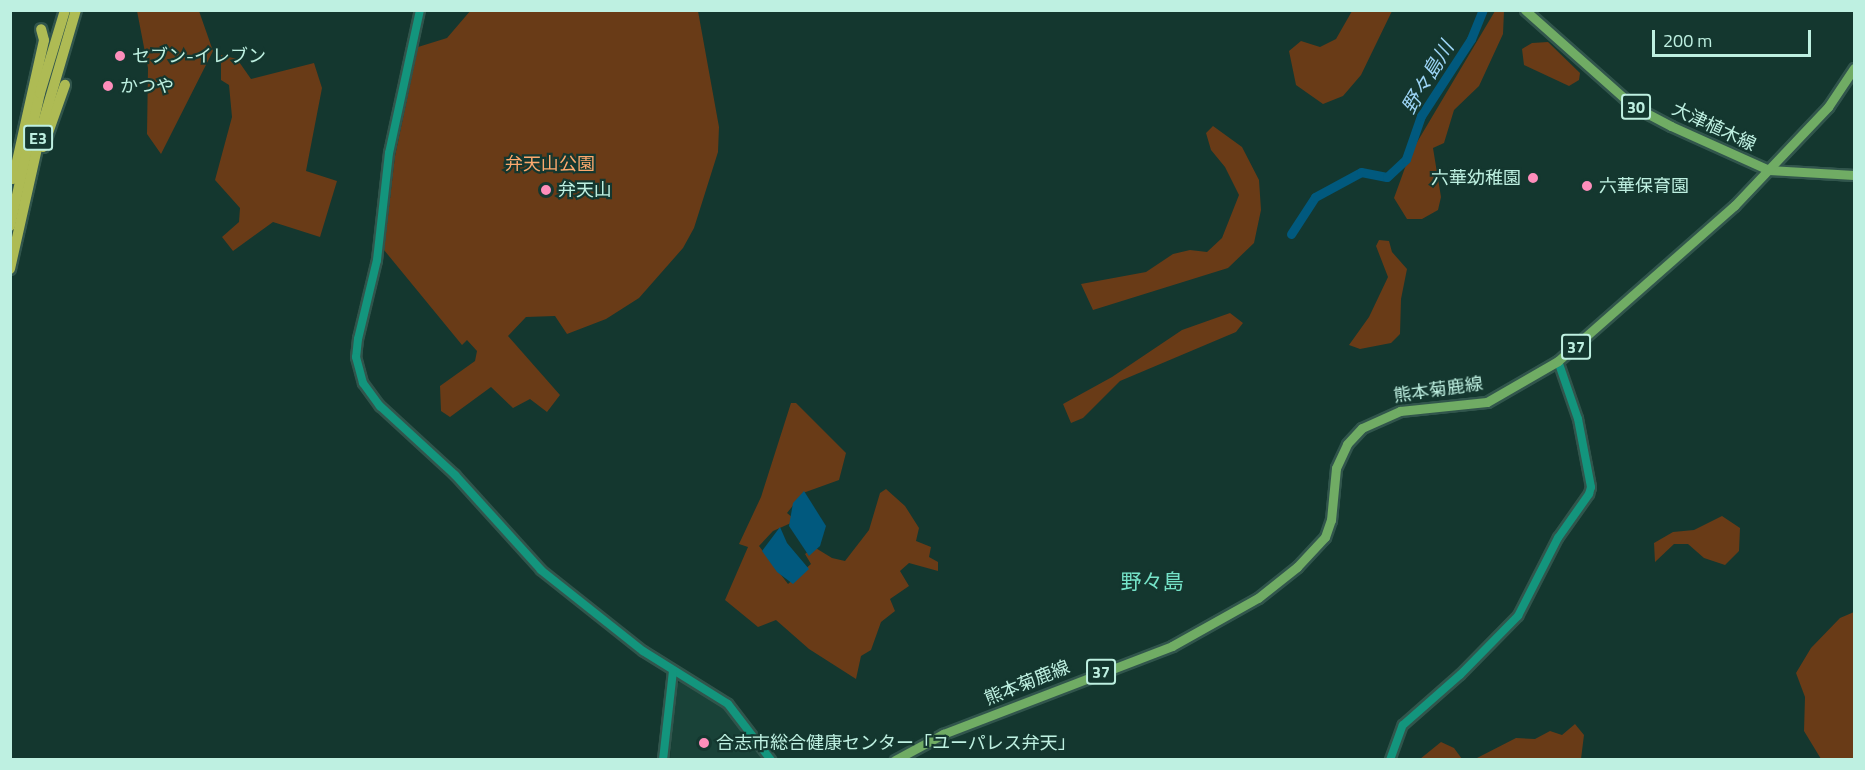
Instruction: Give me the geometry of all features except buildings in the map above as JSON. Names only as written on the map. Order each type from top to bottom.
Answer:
[{"type":"highway","name":"E3","points":[[10,226],[40,93],[65,10]]},
{"type":"highway","name":"E3","points":[[10,269],[42,126],[76,10]]},
{"type":"highway","points":[[10,194],[44,40],[41,29]]},
{"type":"highway","points":[[13,254],[42,149],[65,85]]},
{"type":"main road","name":"大津植木線","points":[[1525,10],[1633,106],[1769,170],[1854,175]]},
{"type":"main road","name":"熊本菊鹿線","points":[[895,759],[943,734],[1172,646],[1239,611],[1297,567],[1325,537],[1331,520],[1336,468],[1347,444],[1362,428],[1400,411],[1487,402],[1558,361],[1639,292],[1769,170],[1828,106],[1854,68]]},
{"type":"street","points":[[420,10],[389,153],[377,260],[358,339],[356,357],[363,383],[380,406],[455,475],[541,570],[673,671],[728,704],[771,759]]},
{"type":"street","points":[[1390,759],[1403,725],[1460,675],[1518,616],[1558,538],[1589,494],[1591,487],[1578,418],[1558,361]]},
{"type":"street","points":[[663,759],[673,671]]},
{"type":"shaded area","points":[[683,681],[724,708],[766,760],[670,760],[676,684]]},
{"type":"green space","name":"弁天山公園","points":[[471,10],[698,11],[719,127],[718,152],[694,228],[683,248],[639,298],[606,319],[567,334],[555,316],[526,317],[508,336],[560,395],[547,412],[530,399],[513,408],[491,387],[450,417],[441,411],[440,386],[475,361],[477,351],[467,340],[462,345],[384,250],[395,156],[418,47],[447,38]]},
{"type":"green space","points":[[137,11],[199,11],[213,51],[161,154],[147,134],[148,68]]},
{"type":"green space","points":[[1352,11],[1392,11],[1361,75],[1343,96],[1323,104],[1296,85],[1289,51],[1301,41],[1320,47],[1336,39]]},
{"type":"green space","points":[[1495,11],[1504,11],[1503,34],[1479,86],[1454,110],[1444,143],[1433,148],[1441,197],[1438,210],[1422,219],[1407,219],[1394,198],[1410,154]]},
{"type":"green space","points":[[1548,42],[1580,73],[1579,80],[1569,86],[1524,65],[1522,49],[1532,43]]},
{"type":"green space","points":[[221,55],[237,59],[251,79],[314,63],[322,88],[306,171],[337,181],[320,237],[273,222],[233,251],[222,237],[239,222],[240,208],[215,180],[232,117],[229,85],[221,80]]},
{"type":"green space","points":[[1213,126],[1242,147],[1259,180],[1261,210],[1254,243],[1228,268],[1093,310],[1081,284],[1146,272],[1173,254],[1190,250],[1207,252],[1222,238],[1239,195],[1225,167],[1211,150],[1206,133]]},
{"type":"green space","points":[[1379,240],[1389,241],[1392,252],[1407,269],[1401,299],[1400,334],[1391,343],[1360,349],[1349,345],[1369,317],[1388,277],[1376,246]]},
{"type":"green space","points":[[1230,313],[1243,323],[1236,332],[1120,381],[1083,418],[1071,423],[1063,404],[1112,377],[1182,330]]},
{"type":"green space","points":[[791,403],[796,403],[846,453],[839,480],[803,493],[787,513],[793,518],[791,523],[773,531],[759,546],[788,584],[811,564],[805,554],[814,547],[832,558],[845,561],[869,530],[880,493],[886,489],[905,506],[919,528],[916,541],[931,547],[929,557],[938,562],[938,571],[909,563],[900,571],[909,586],[890,599],[895,611],[881,622],[871,650],[861,656],[856,679],[809,649],[776,620],[758,627],[725,600],[748,547],[739,544],[761,497]]},
{"type":"green space","points":[[1722,516],[1740,528],[1739,551],[1725,565],[1704,558],[1688,544],[1674,544],[1655,562],[1654,543],[1673,532],[1694,530]]},
{"type":"green space","points":[[1854,612],[1854,759],[1821,759],[1804,731],[1805,697],[1796,673],[1811,648],[1840,618]]},
{"type":"green space","points":[[1575,724],[1584,735],[1581,759],[1475,759],[1516,738],[1535,739],[1550,731],[1562,735]]},
{"type":"green space","points":[[1441,742],[1454,748],[1462,759],[1420,759]]},
{"type":"water","points":[[804,491],[826,526],[820,546],[809,556],[789,526],[793,503]]},
{"type":"water","points":[[780,527],[787,543],[809,569],[793,584],[777,572],[762,551]]},
{"type":"waterway","name":"野々島川","points":[[1291,234],[1315,197],[1361,172],[1387,177],[1406,159],[1421,116],[1471,39],[1483,10]]},
{"type":"place","name":"セブン-イレブン","points":[[120,56]]},
{"type":"place","name":"かつや","points":[[108,86]]},
{"type":"place","name":"六華幼稚園","points":[[1533,178]]},
{"type":"place","name":"六華保育園","points":[[1587,186]]},
{"type":"place","name":"弁天山","points":[[546,190]]},
{"type":"place","name":"合志市総合健康センター「ユーパレス弁天」","points":[[704,743]]},
{"type":"district","name":"野々島","points":[[1152,581]]}]
